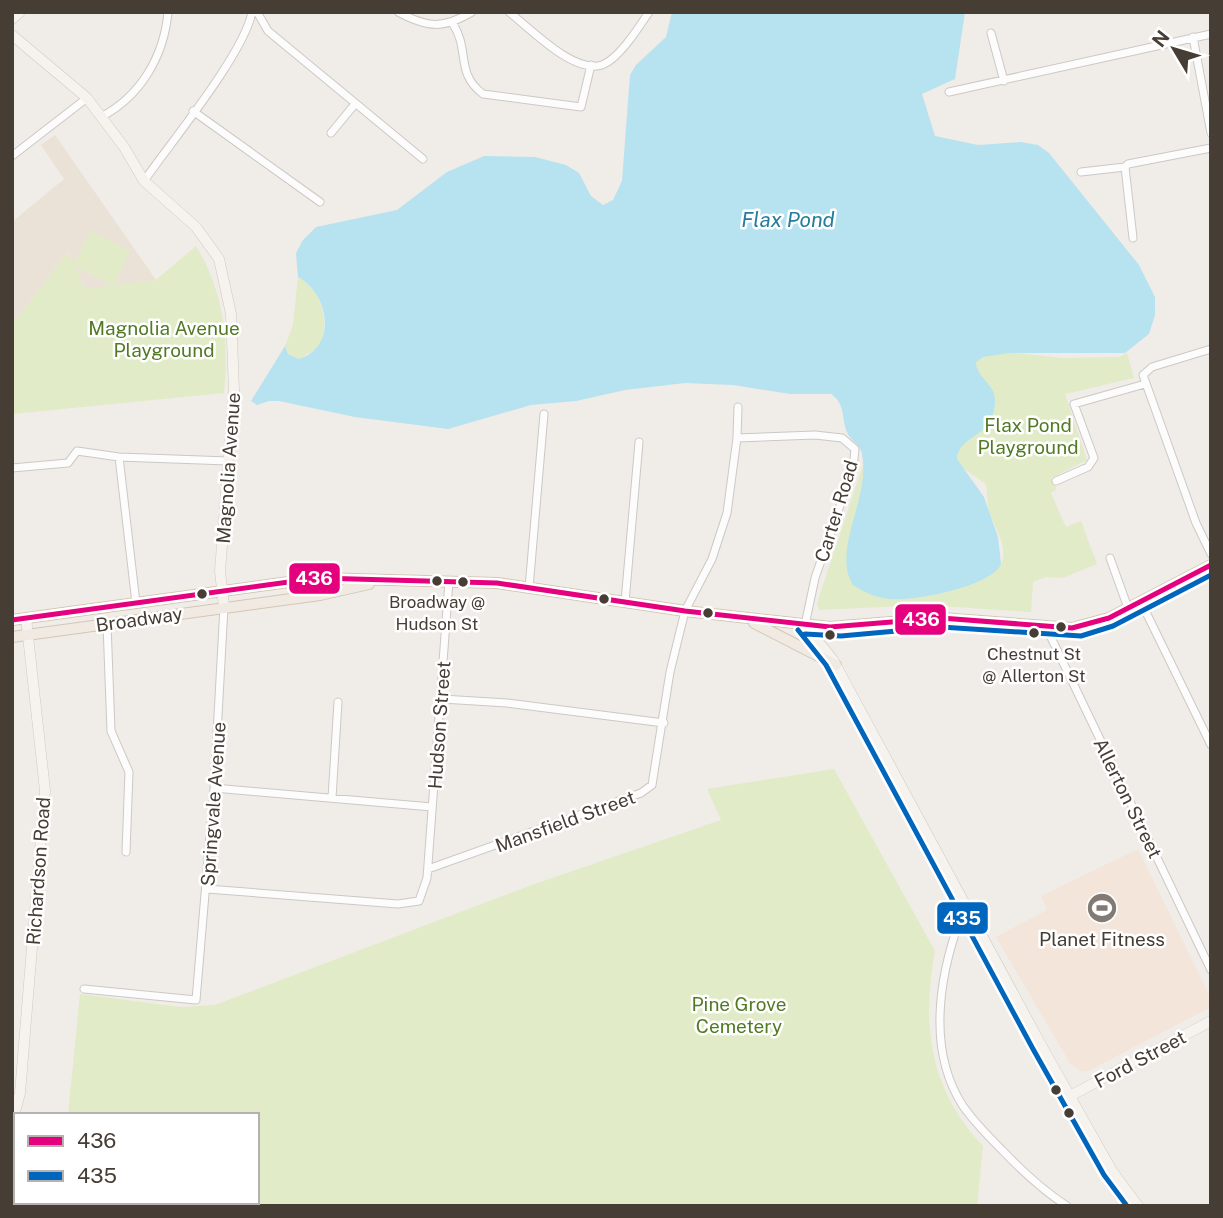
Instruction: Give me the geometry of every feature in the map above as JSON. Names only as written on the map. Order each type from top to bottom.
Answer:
[{"type":"main road","name":"Broadway","points":[[12,620],[318,578],[450,581],[529,588],[625,603],[805,625],[840,627],[941,618],[1046,627],[1086,626],[1141,602],[1211,565]]},
{"type":"main road","name":"Broadway","points":[[12,637],[320,595],[389,580]]},
{"type":"main road","points":[[742,618],[836,665]]},
{"type":"street","points":[[12,19],[20,12]]},
{"type":"street","points":[[101,117],[123,104],[151,68],[163,41],[168,12]]},
{"type":"street","points":[[254,12],[268,31],[423,159]]},
{"type":"street","points":[[144,181],[237,45],[254,12]]},
{"type":"street","points":[[398,12],[414,21],[440,26],[453,24],[472,12]]},
{"type":"street","points":[[509,12],[580,65],[602,65],[624,47],[649,12]]},
{"type":"street","points":[[453,24],[461,37],[463,66],[470,84],[483,93],[581,107],[591,65]]},
{"type":"street","points":[[991,33],[1004,81]]},
{"type":"street","points":[[949,92],[1211,34]]},
{"type":"street","name":"Magnolia Avenue","points":[[12,35],[87,98],[144,181],[196,227],[219,259],[231,314],[234,391],[220,571],[224,607]]},
{"type":"street","points":[[1193,37],[1211,133]]},
{"type":"street","points":[[12,156],[87,98]]},
{"type":"street","points":[[331,133],[355,104]]},
{"type":"street","points":[[193,111],[320,202]]},
{"type":"street","points":[[1081,172],[1125,167],[1128,164],[1211,148]]},
{"type":"street","points":[[1125,167],[1133,238]]},
{"type":"street","points":[[1211,349],[1152,367],[1143,375],[1211,554]]},
{"type":"street","points":[[1056,481],[1088,467],[1094,458],[1074,404],[1083,399],[1145,384]]},
{"type":"street","points":[[685,611],[712,559],[727,513],[737,438],[738,407]]},
{"type":"street","points":[[529,588],[544,414]]},
{"type":"street","name":"Carter Road","points":[[737,438],[815,435],[842,438],[855,449],[853,468],[815,578],[805,625]]},
{"type":"street","points":[[625,603],[639,442]]},
{"type":"street","points":[[12,468],[68,463],[77,451],[119,457],[229,461]]},
{"type":"street","points":[[119,457],[136,603]]},
{"type":"street","points":[[1110,558],[1128,608]]},
{"type":"street","name":"Hudson Street","points":[[207,888],[408,904],[422,897],[428,869],[450,581]]},
{"type":"street","points":[[1141,602],[1211,745]]},
{"type":"street","name":"Springvale Avenue","points":[[84,989],[196,1000],[215,788],[224,607]]},
{"type":"street","name":"Mansfield Street","points":[[428,869],[649,789],[654,780],[670,672],[685,611]]},
{"type":"street","name":"Richardson Road","points":[[15,1113],[20,1093],[45,790],[26,618]]},
{"type":"street","points":[[107,624],[111,731],[129,772],[126,852]]},
{"type":"street","points":[[805,625],[836,665],[1070,1096],[1119,1181],[1138,1206]]},
{"type":"street","name":"Allerton Street","points":[[1046,627],[1211,970]]},
{"type":"street","points":[[442,699],[507,703],[664,723]]},
{"type":"street","points":[[332,798],[338,702]]},
{"type":"street","points":[[215,788],[432,807]]},
{"type":"street","points":[[966,904],[948,952],[942,988],[942,1042],[950,1076],[963,1105],[984,1132],[1034,1181],[1067,1206]]},
{"type":"street","name":"Ford Street","points":[[1070,1096],[1211,1021]]},
{"type":"shaded area","points":[[55,135],[156,280],[84,290],[68,252],[12,325],[12,222],[64,179],[41,145]]},
{"type":"shaded area","points":[[1138,849],[1211,999],[1211,1007],[1088,1071],[1081,1071],[1070,1063],[996,937],[1047,910],[1041,896]]},
{"type":"green space","name":"Magnolia Avenue Playground","points":[[91,231],[130,251],[114,285],[156,280],[196,246],[213,281],[222,317],[226,354],[224,393],[12,414],[12,325],[68,252],[74,265]],"holes":[[[75,266],[113,285],[84,289]]]},
{"type":"green space","points":[[298,277],[314,290],[324,317],[320,347],[299,359],[288,354],[285,346],[293,325]]},
{"type":"green space","name":"Flax Pond Playground","points":[[1009,352],[1063,358],[1119,357],[1127,353],[1134,378],[1065,394],[1087,460],[1051,478],[1057,489],[1051,493],[1066,527],[1081,521],[1097,564],[1062,578],[1046,577],[1033,582],[1031,612],[925,605],[819,610],[817,603],[863,465],[1001,563],[1003,549],[988,506],[986,484],[957,464],[957,456],[979,380],[972,355]]},
{"type":"green space","name":"Pine Grove Cemetery","points":[[834,769],[935,951],[929,1005],[934,1056],[951,1102],[965,1125],[983,1146],[977,1206],[61,1206],[259,1204],[259,1113],[68,1113],[80,994],[180,1007],[215,1005],[532,885],[721,820],[707,789]]},
{"type":"water","name":"Flax Pond","points":[[672,12],[965,12],[955,79],[922,94],[935,136],[978,145],[1021,142],[1038,145],[1049,153],[1139,265],[1155,297],[1155,315],[1149,334],[1125,353],[1009,353],[983,357],[976,362],[979,372],[994,395],[993,413],[989,423],[959,451],[957,459],[984,497],[998,537],[1001,564],[982,580],[947,592],[894,599],[875,596],[853,585],[847,571],[846,556],[861,488],[862,454],[848,435],[839,402],[831,394],[790,394],[733,385],[685,383],[625,390],[576,401],[531,405],[448,429],[355,417],[279,401],[257,405],[251,401],[285,346],[288,354],[299,359],[311,353],[320,343],[325,320],[322,307],[309,285],[298,277],[296,253],[303,240],[316,227],[397,210],[447,172],[484,156],[535,157],[566,165],[579,173],[591,196],[603,205],[613,200],[622,181],[630,75],[636,65],[666,37]]},
{"type":"transit line","name":"436","points":[[12,620],[318,578],[497,583],[685,611],[830,627],[941,618],[1072,628],[1109,618],[1211,565]]},
{"type":"transit line","name":"435","points":[[805,634],[841,636],[941,627],[1081,636],[1113,626],[1211,575]]},
{"type":"transit line","name":"435","points":[[798,630],[826,665],[1033,1049],[1104,1175],[1127,1206]]},
{"type":"place","name":"Broadway @ Hudson St","points":[[437,581]]},
{"type":"place","name":"Chestnut St @ Allerton St","points":[[1034,633]]},
{"type":"place","name":"Planet Fitness","points":[[1102,908]]}]
